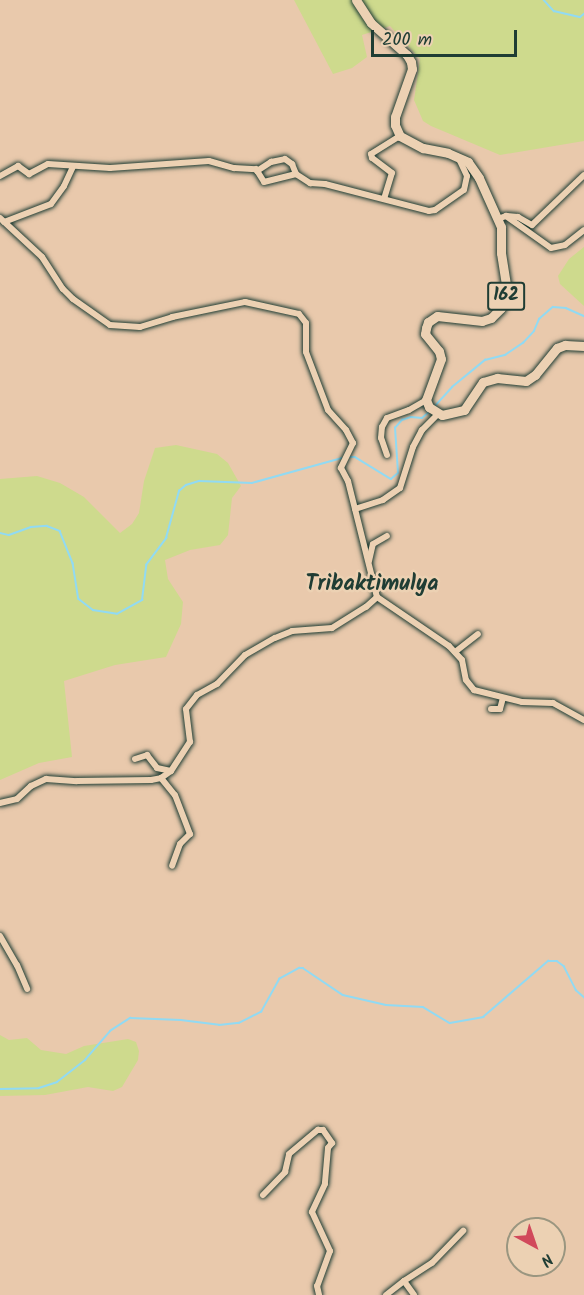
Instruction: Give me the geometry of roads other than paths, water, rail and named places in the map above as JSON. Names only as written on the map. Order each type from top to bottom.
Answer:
[{"type":"main road","points":[[356,0],[371,23],[408,55],[411,62],[412,69],[395,117],[395,125],[400,135],[423,148],[458,157]]},
{"type":"main road","name":"162","points":[[426,400],[441,364],[439,351],[425,334],[428,322],[441,316],[467,320],[488,319],[496,314],[505,301],[507,283],[501,253],[502,218],[475,171],[458,157]]},
{"type":"main road","points":[[426,400],[430,409],[438,414],[464,410],[470,403],[475,389],[488,380],[529,380],[557,348],[565,345],[584,346]]},
{"type":"street","points":[[384,199],[392,172],[372,158],[371,154],[400,135]]},
{"type":"street","points":[[0,176],[18,166],[29,174],[48,164],[110,168],[209,161],[257,171],[271,162],[285,159],[292,164],[296,174],[310,183],[325,184],[429,211],[435,210],[465,188],[467,176],[458,157]]},
{"type":"street","points":[[73,167],[64,186],[51,204],[2,220],[42,257],[73,299],[87,312],[110,325],[140,327],[172,317],[245,302],[299,314],[306,323],[306,352],[328,410],[346,430],[353,443],[341,468],[348,481],[356,508],[358,526],[369,561],[376,597],[439,638],[455,652],[462,660],[463,674],[470,686],[489,695],[503,698],[553,703],[584,720]]},
{"type":"street","points":[[257,171],[264,182],[296,174]]},
{"type":"street","points":[[502,218],[518,217],[532,225],[584,175]]},
{"type":"street","points":[[502,218],[551,248],[565,245],[584,230]]},
{"type":"street","points":[[387,455],[381,438],[382,427],[387,418],[393,414],[406,412],[426,400]]},
{"type":"street","points":[[356,508],[383,500],[400,488],[413,447],[422,430],[438,414]]},
{"type":"street","points":[[369,561],[373,544],[387,536]]},
{"type":"street","points":[[0,803],[17,798],[31,786],[46,779],[151,780],[161,777],[171,771],[190,742],[186,709],[197,695],[217,684],[245,655],[275,638],[292,631],[332,628],[366,608],[376,597]]},
{"type":"street","points":[[455,652],[478,634]]},
{"type":"street","points":[[491,709],[500,709],[503,698]]},
{"type":"street","points":[[135,759],[147,755],[157,768],[171,771]]},
{"type":"street","points":[[161,777],[175,795],[190,834],[180,844],[172,866]]},
{"type":"street","points":[[0,936],[17,965],[27,989]]},
{"type":"street","points":[[263,1195],[285,1172],[289,1154],[322,1129],[332,1143],[328,1148],[325,1184],[312,1212],[330,1251],[317,1286],[319,1295]]},
{"type":"street","points":[[386,1295],[425,1269],[463,1231]]},
{"type":"street","points":[[404,1281],[414,1295]]},
{"type":"waterway","points":[[544,0],[554,11],[580,17],[584,14]]},
{"type":"waterway","points":[[436,405],[452,387],[485,360],[505,355],[523,343],[534,331],[539,319],[553,307],[566,308],[584,316]]},
{"type":"waterway","points":[[350,457],[355,457],[391,479],[398,473],[395,428],[402,420],[411,417],[422,418],[430,411]]},
{"type":"waterway","points":[[0,533],[9,535],[31,527],[47,526],[60,531],[73,563],[79,599],[93,610],[117,614],[142,600],[146,565],[166,538],[179,491],[186,485],[199,481],[252,483],[342,458]]},
{"type":"waterway","points":[[0,1089],[39,1088],[57,1082],[85,1060],[110,1031],[130,1018],[181,1020],[219,1025],[239,1023],[261,1012],[279,979],[299,968],[303,968],[343,995],[386,1005],[423,1007],[450,1023],[483,1017],[548,961],[557,961],[564,966],[576,990],[584,997]]},
{"type":"district","name":"Tribaktimulya","points":[[372,585]]}]
